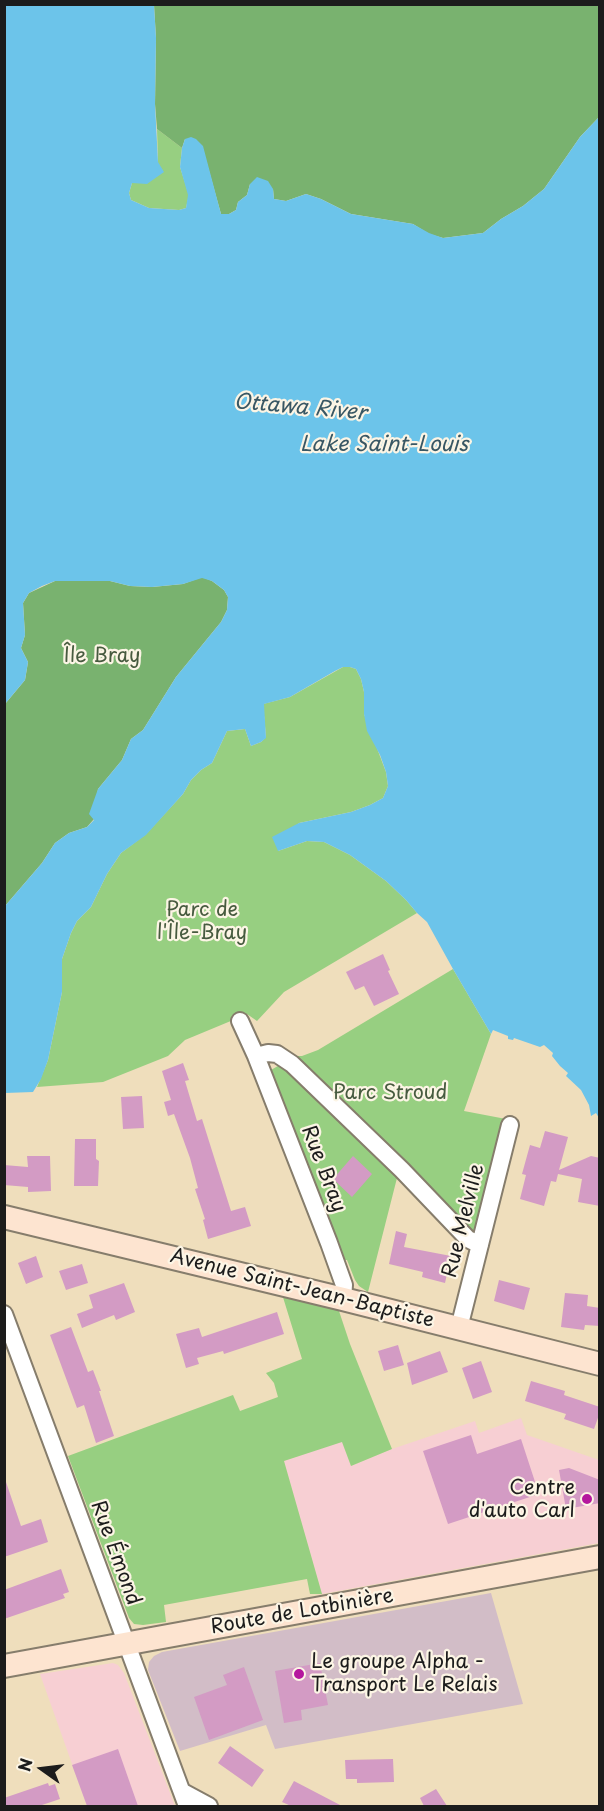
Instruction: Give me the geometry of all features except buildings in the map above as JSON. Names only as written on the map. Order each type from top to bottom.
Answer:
[{"type":"street","name":"Rue Bray","points":[[240,1021],[256,1056],[341,1275],[344,1285],[343,1299]]},
{"type":"street","points":[[256,1056],[268,1053],[277,1054],[292,1064],[402,1170],[468,1239],[480,1245]]},
{"type":"street","name":"Rue Melville","points":[[459,1328],[510,1125]]},
{"type":"street","name":"Avenue Saint-Jean-Baptiste","points":[[4,1217],[600,1364]]},
{"type":"street","name":"Rue Émond","points":[[4,1314],[185,1799]]},
{"type":"street","name":"Route de Lotbinière","points":[[4,1666],[600,1557]]},
{"type":"street","points":[[185,1799],[209,1806]]},
{"type":"shaded area","points":[[521,1418],[527,1435],[599,1460],[599,1543],[322,1594],[284,1461],[342,1441],[351,1466],[392,1449],[475,1421],[479,1433]]},
{"type":"shaded area","points":[[491,1593],[523,1704],[275,1749],[266,1725],[180,1751],[148,1670],[149,1662],[162,1652]]},
{"type":"shaded area","points":[[113,1663],[118,1665],[124,1673],[175,1806],[87,1806],[40,1674]]},
{"type":"green space","points":[[154,5],[599,5],[599,117],[580,137],[544,189],[483,233],[443,238],[429,234],[413,224],[351,214],[306,194],[286,201],[274,199],[273,189],[250,184],[247,195],[238,202],[236,210],[229,214],[221,214],[202,146],[185,139],[182,148],[157,129]]},
{"type":"green space","points":[[157,129],[182,148],[180,167],[189,195],[186,208],[179,210],[149,208],[131,200],[129,193],[132,183],[158,162]]},
{"type":"green space","name":"Île Bray","points":[[202,577],[224,590],[228,597],[227,610],[221,622],[176,677],[143,730],[131,739],[122,760],[98,789],[94,819],[87,827],[69,833],[55,843],[42,863],[5,906],[5,704],[25,680],[28,662],[21,648],[25,635],[23,603],[29,593],[55,581],[110,581],[130,586],[152,587],[183,584]]},
{"type":"green space","name":"Parc de l'Île-Bray","points":[[343,667],[356,669],[361,679],[364,692],[364,714],[386,772],[388,786],[383,798],[370,805],[351,812],[299,823],[278,851],[307,841],[324,842],[350,855],[386,881],[417,913],[284,992],[257,1021],[247,1014],[185,1040],[168,1056],[103,1082],[37,1087],[48,1060],[62,992],[62,959],[71,933],[77,921],[91,907],[107,874],[121,853],[146,834],[183,794],[191,780],[212,763],[227,731],[245,729],[251,746],[261,742],[266,737],[263,704],[290,697]]},
{"type":"green space","name":"Parc Stroud","points":[[453,969],[491,1034],[464,1111],[506,1119],[475,1233],[470,1231],[407,1167],[397,1178],[368,1292],[359,1286],[345,1260],[271,1070],[295,1056],[318,1050]]},
{"type":"green space","points":[[282,1294],[338,1308],[392,1449],[351,1466],[342,1442],[284,1461],[322,1594],[310,1594],[307,1579],[164,1605],[166,1622],[134,1624],[129,1618],[68,1456],[233,1395],[240,1411],[278,1397],[274,1383],[266,1373],[302,1359]]},
{"type":"water","name":"Lake Saint-Louis","points":[[5,4],[154,5],[158,162],[164,172],[147,184],[132,183],[129,193],[131,200],[149,208],[179,210],[186,208],[188,195],[180,167],[185,139],[191,137],[203,146],[221,214],[229,214],[236,210],[238,202],[247,195],[250,184],[257,177],[268,181],[273,189],[274,199],[286,201],[306,194],[351,214],[413,224],[443,238],[483,233],[544,189],[580,137],[599,117],[599,1118],[596,1113],[591,1116],[589,1105],[581,1090],[566,1076],[568,1073],[544,1045],[540,1047],[514,1038],[513,1040],[508,1039],[508,1036],[493,1030],[491,1034],[427,922],[386,881],[350,855],[324,842],[307,841],[278,851],[272,837],[299,823],[351,812],[370,805],[383,798],[388,786],[380,755],[367,731],[361,679],[356,669],[350,667],[343,667],[335,671],[290,697],[264,704],[266,738],[261,742],[251,746],[245,729],[227,731],[212,763],[191,780],[183,794],[146,835],[121,853],[107,874],[91,907],[77,921],[71,933],[62,959],[62,992],[48,1060],[41,1079],[33,1092],[5,1093],[5,906],[42,863],[55,843],[69,833],[87,827],[94,820],[89,814],[98,789],[122,760],[131,739],[143,730],[176,677],[221,622],[227,610],[228,597],[224,590],[212,581],[202,578],[183,584],[152,587],[130,586],[110,581],[55,581],[42,586],[29,593],[23,603],[25,635],[21,648],[28,662],[25,680],[5,704]]},
{"type":"place","name":"Centre d'auto Carl","points":[[587,1499]]},
{"type":"place","name":"Le groupe Alpha - Transport Le Relais","points":[[299,1674]]},
{"type":"water label","name":"Ottawa River","points":[[300,408]]}]
